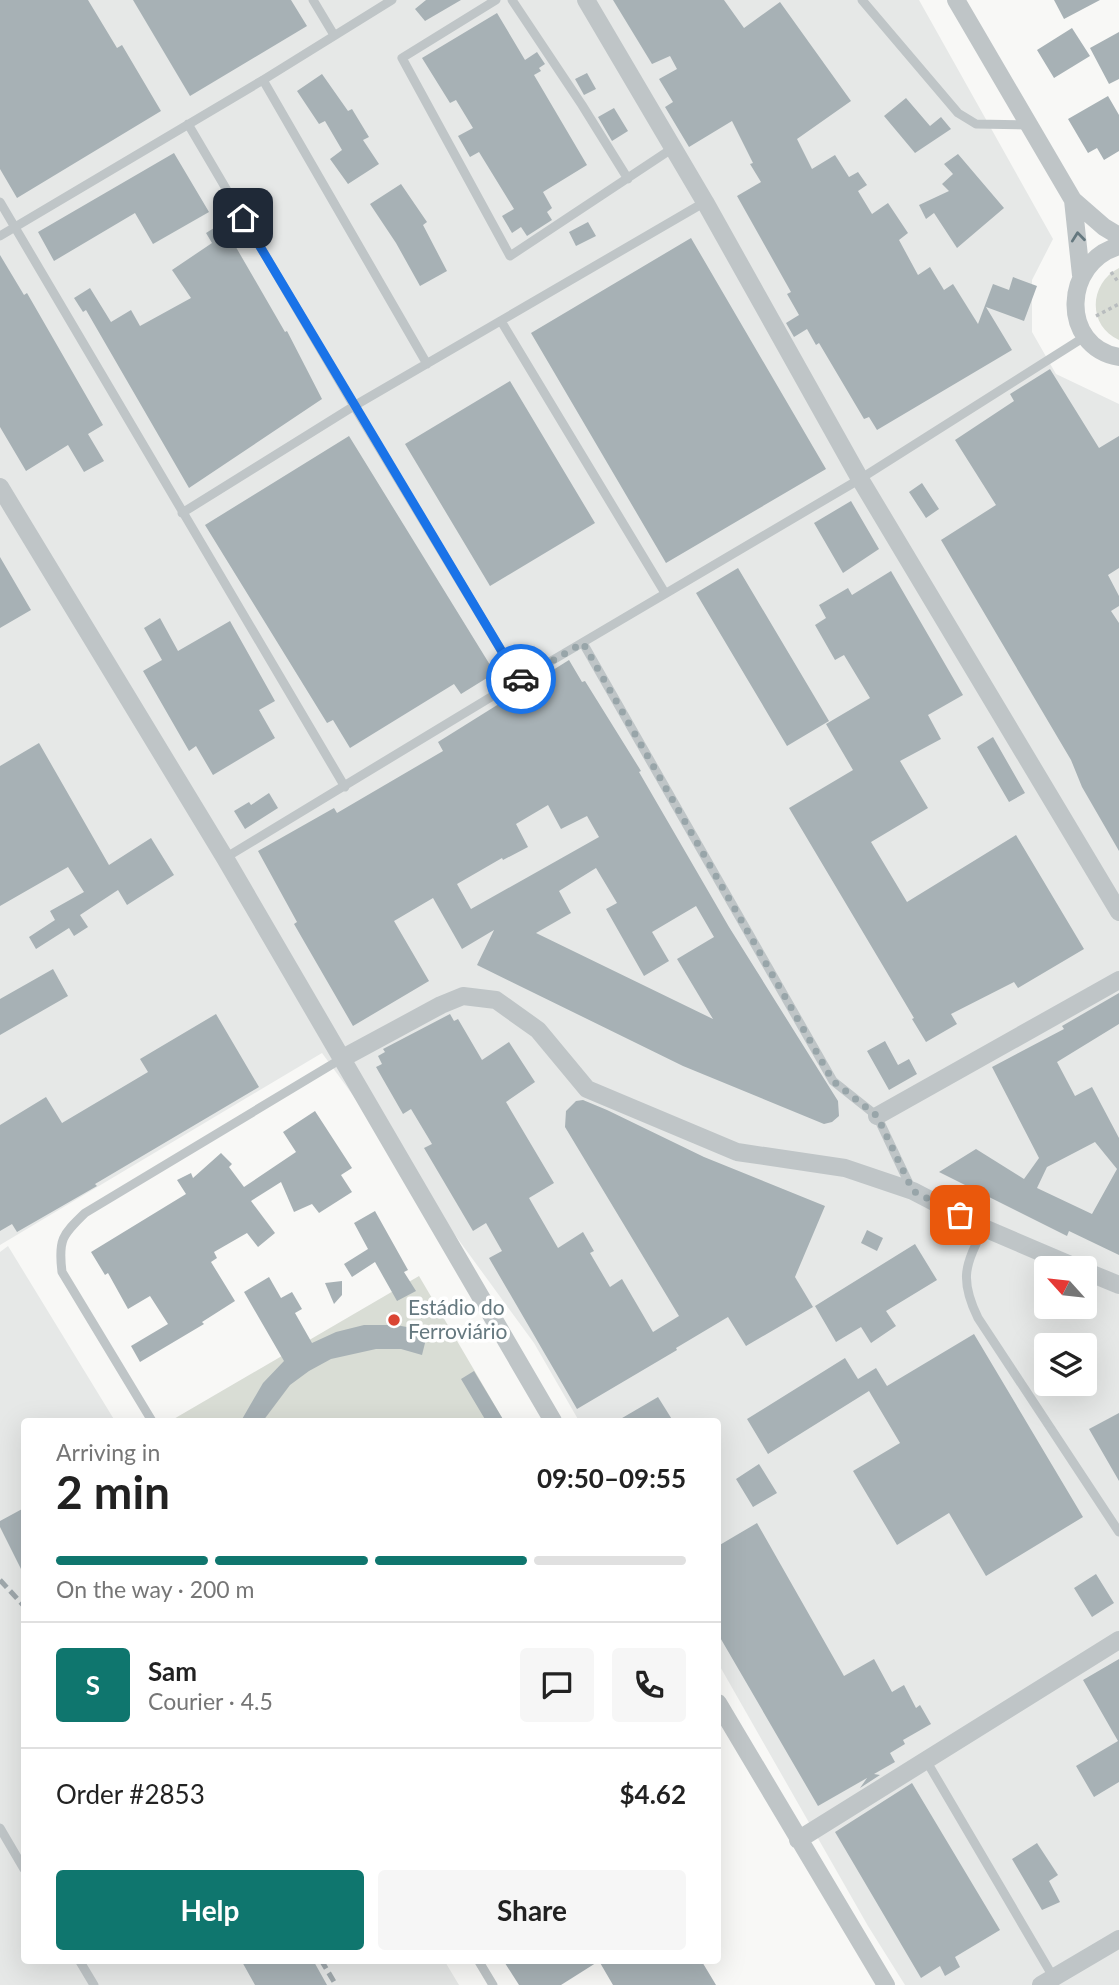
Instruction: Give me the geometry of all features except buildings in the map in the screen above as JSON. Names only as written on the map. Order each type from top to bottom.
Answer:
[{"type":"street","points":[[586,0],[705,202],[860,479],[1119,912]]},
{"type":"street","points":[[956,0],[1073,200],[1104,227],[1119,236]]},
{"type":"street","points":[[1073,200],[1082,275]]},
{"type":"street","points":[[1119,246],[1090,262],[1076,290],[1075,306],[1078,321],[1086,336],[1098,348],[1119,357]]},
{"type":"street","points":[[0,487],[225,858],[551,1418]]},
{"type":"street","points":[[877,1116],[1119,980]]},
{"type":"street","points":[[341,1059],[441,1004],[463,996],[496,1000],[538,1030],[587,1089],[737,1152],[845,1168],[913,1191],[984,1228],[1050,1256]]},
{"type":"street","points":[[1097,1276],[1119,1285]]},
{"type":"street","points":[[798,1840],[1119,1640]]},
{"type":"street","points":[[721,1708],[886,1985]]},
{"type":"street","points":[[1051,1983],[1119,1939]]},
{"type":"lane","points":[[313,0],[334,35]]},
{"type":"lane","points":[[0,236],[392,0]]},
{"type":"lane","points":[[496,0],[402,58],[510,256],[673,148]]},
{"type":"lane","points":[[512,0],[628,179]]},
{"type":"lane","points":[[862,0],[958,113],[976,124],[1029,125]]},
{"type":"lane","points":[[263,80],[427,364]]},
{"type":"lane","points":[[188,124],[354,407],[519,680]]},
{"type":"lane","points":[[0,202],[345,787]]},
{"type":"lane","points":[[182,513],[354,407],[705,202]]},
{"type":"lane","points":[[501,321],[665,593]]},
{"type":"lane","points":[[225,858],[519,680],[860,479],[1086,336]]},
{"type":"lane","points":[[583,643],[833,1081],[877,1116],[913,1191]]},
{"type":"lane","points":[[150,1418],[62,1272],[59,1248],[68,1229],[85,1213],[341,1059]]},
{"type":"lane","points":[[984,1228],[971,1253],[965,1277],[970,1301],[978,1318],[1119,1532]]},
{"type":"lane","points":[[927,1762],[1051,1983]]},
{"type":"lane","points":[[0,1828],[21,1864]]},
{"type":"lane","points":[[81,1964],[94,1985]]},
{"type":"lane","points":[[481,1964],[494,1985]]},
{"type":"path","points":[[1111,272],[1119,283]]},
{"type":"path","points":[[1096,316],[1119,304]]},
{"type":"shaded area","points":[[0,0],[919,0],[1053,239],[1032,280],[1032,332],[1056,374],[1119,404],[1119,1985],[905,1985],[868,1926],[721,1668],[721,1418],[577,1418],[534,1343],[322,1053],[0,1245]]},
{"type":"shaded area","points":[[1119,268],[1119,340],[1101,325],[1096,304],[1102,284]]},
{"type":"shaded area","points":[[8,1246],[113,1418],[21,1418],[21,1964],[446,1964],[459,1985],[0,1985],[0,1252]]},
{"type":"shaded area","name":"Estádio do Ferroviário","points":[[419,1276],[502,1418],[175,1418]]},
{"type":"railway","points":[[0,1580],[21,1603]]},
{"type":"railway","points":[[323,1964],[336,1985]]},
{"type":"way so far","points":[[521,679],[583,643],[833,1081],[877,1116],[913,1191],[960,1215]]},
{"type":"place","name":"Estádio do Ferroviário","points":[[394,1320]]},
{"type":"route","points":[[243,218],[354,407],[519,680],[521,679]]}]
